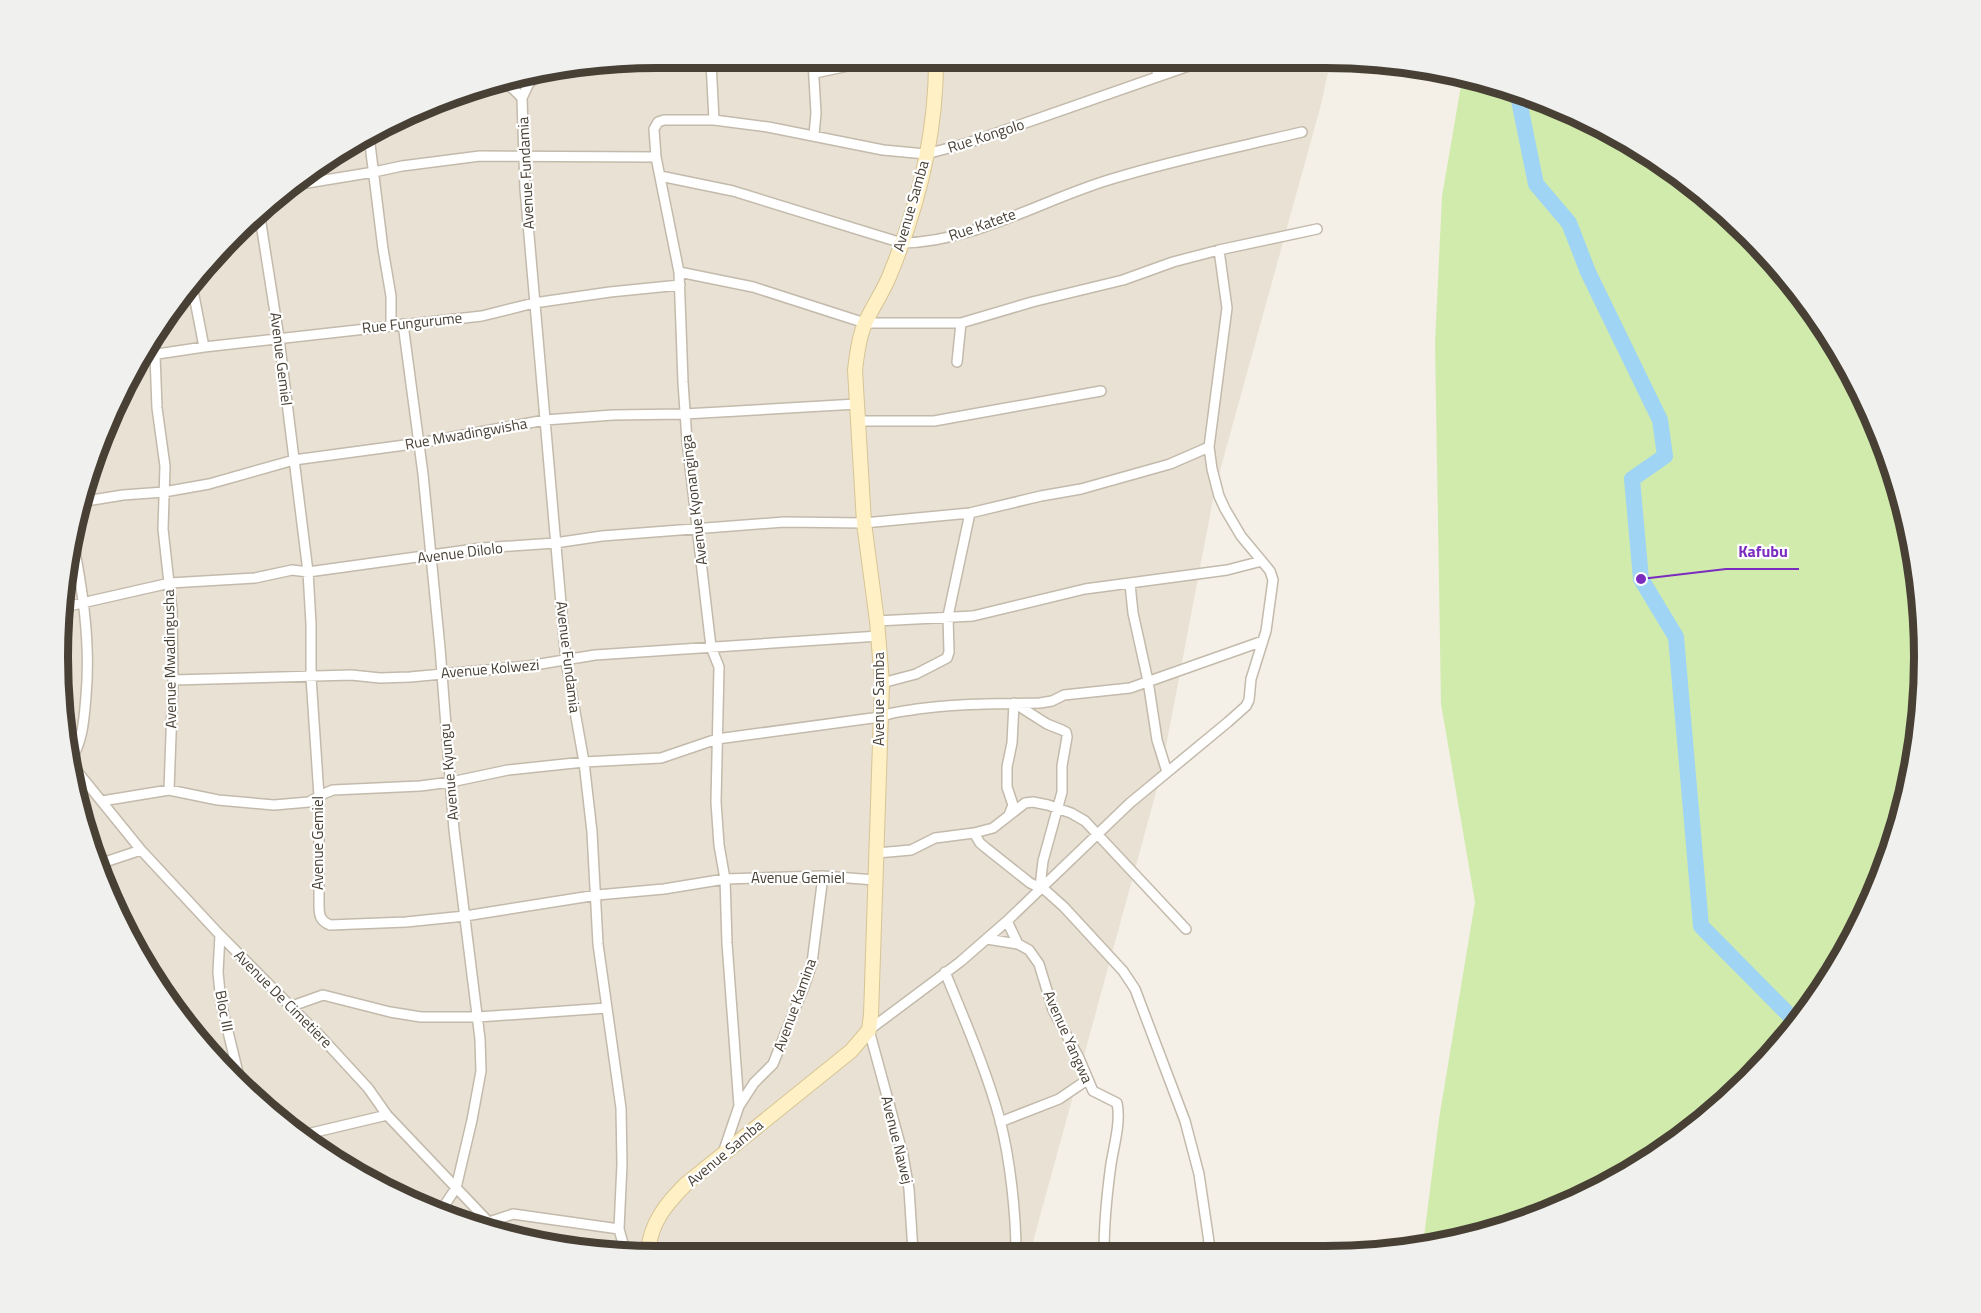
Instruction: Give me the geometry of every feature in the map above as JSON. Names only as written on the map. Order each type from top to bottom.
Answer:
[{"type":"street","points":[[711,68],[714,120]]},
{"type":"street","points":[[814,68],[816,113],[814,135]]},
{"type":"street","points":[[815,73],[839,68]]},
{"type":"street","name":"Avenue Samba","points":[[649,1246],[655,1224],[666,1204],[686,1184],[851,1051],[869,1030],[872,1015],[882,683],[879,636],[864,523],[855,370],[865,322],[891,274],[915,202],[933,122],[936,68]]},
{"type":"street","points":[[1156,68],[1158,76]]},
{"type":"street","name":"Rue Kongolo","points":[[658,122],[714,120],[814,135],[883,150],[926,154],[968,143],[1182,68]]},
{"type":"street","name":"Avenue Fundamia","points":[[531,82],[522,98],[534,303],[566,661],[584,762],[597,895],[598,944],[623,1137],[619,1229],[623,1244]]},
{"type":"street","points":[[511,86],[522,98]]},
{"type":"street","name":"Avenue Kyonanginga","points":[[658,122],[654,129],[656,157],[679,272],[685,414],[711,646],[719,667],[716,802],[724,879],[739,1106]]},
{"type":"street","name":"Rue Katete","points":[[660,176],[733,191],[902,243],[926,243],[958,235],[1114,178],[1209,152],[1302,132]]},
{"type":"street","points":[[370,142],[383,249],[392,297],[391,325]]},
{"type":"street","points":[[307,183],[402,166],[480,156],[656,157]]},
{"type":"street","name":"Avenue Gemiel","points":[[261,221],[279,338],[308,572],[311,677],[319,796],[319,905],[323,922],[330,925],[406,922],[465,916],[597,895],[664,889],[724,879],[823,876],[875,880]]},
{"type":"street","points":[[679,272],[753,287],[865,322],[961,323],[1032,302],[1123,280],[1173,262],[1317,229]]},
{"type":"street","points":[[869,1030],[987,939],[1130,803],[1246,706],[1249,700],[1255,662],[1263,641],[1273,580],[1270,571],[1242,536],[1219,496],[1212,469],[1209,447],[1227,308],[1219,250]]},
{"type":"street","name":"Rue Fungurume","points":[[151,355],[482,316],[534,303],[680,285]]},
{"type":"street","points":[[193,293],[204,347]]},
{"type":"street","points":[[957,362],[961,323]]},
{"type":"street","name":"Avenue Kyungu","points":[[404,324],[420,443],[440,648],[440,673],[456,852],[478,1017],[481,1071],[456,1188],[444,1206]]},
{"type":"street","name":"Avenue Mwadingusha","points":[[155,354],[157,408],[165,466],[163,529],[172,610],[173,680],[169,790]]},
{"type":"street","points":[[857,421],[934,421],[1101,391]]},
{"type":"street","name":"Rue Mwadingwisha","points":[[89,500],[164,492],[209,484],[294,460],[420,443],[545,420],[856,404]]},
{"type":"street","name":"Avenue Dilolo","points":[[70,605],[170,583],[255,578],[288,570],[308,572],[482,548],[698,528],[784,522],[864,523],[970,513],[1081,489],[1170,464],[1209,447]]},
{"type":"street","points":[[882,683],[916,674],[947,658],[949,652],[948,616],[970,513]]},
{"type":"street","points":[[75,749],[81,738],[85,720],[88,668],[83,601],[76,561]]},
{"type":"street","points":[[877,621],[974,616],[1085,589],[1227,570],[1262,561]]},
{"type":"street","points":[[1130,584],[1133,613],[1148,681],[1157,740],[1167,772]]},
{"type":"street","name":"Avenue Kolwezi","points":[[173,680],[351,675],[380,678],[410,677],[566,661],[595,655],[879,636]]},
{"type":"street","points":[[102,801],[169,790],[227,801],[274,805],[309,802],[333,790],[420,786],[508,770],[584,762],[661,758],[717,739],[880,717],[897,711],[933,706],[1040,703],[1052,701],[1064,694],[1130,688],[1263,641]]},
{"type":"street","points":[[1014,704],[1047,724],[1066,732],[1068,743],[1062,766],[1062,792],[1043,861],[1040,887]]},
{"type":"street","points":[[1009,815],[1012,805],[1007,787],[1007,768],[1012,743],[1014,704]]},
{"type":"street","name":"Avenue De Cimetiere","points":[[80,774],[141,850],[220,935],[292,1006],[368,1088],[387,1115],[488,1220]]},
{"type":"street","points":[[877,853],[911,850],[935,838],[993,828],[1025,803],[1033,802],[1058,808],[1085,821],[1186,929]]},
{"type":"street","points":[[974,833],[986,849],[1064,907],[1129,978],[1154,1036],[1185,1120],[1199,1174],[1209,1242],[1207,1246]]},
{"type":"street","points":[[105,862],[141,850]]},
{"type":"street","name":"Avenue Kamina","points":[[722,1155],[739,1106],[754,1083],[773,1064],[805,984],[812,963],[823,876]]},
{"type":"street","name":"Avenue Yangwa","points":[[1007,921],[1018,944],[1029,950],[1039,964],[1053,1010],[1079,1058],[1093,1091],[1117,1103],[1103,1246]]},
{"type":"street","name":"Bloc III","points":[[220,935],[218,972],[221,1003],[237,1070]]},
{"type":"street","points":[[987,939],[1018,944]]},
{"type":"street","points":[[945,972],[989,1084],[1000,1122],[1013,1204],[1016,1246]]},
{"type":"street","points":[[292,1006],[323,995],[390,1012],[421,1017],[478,1017],[607,1008]]},
{"type":"street","name":"Avenue Nawej","points":[[869,1030],[903,1155],[909,1189],[913,1246]]},
{"type":"street","points":[[1000,1122],[1059,1099],[1087,1080]]},
{"type":"street","points":[[311,1133],[387,1115]]},
{"type":"street","points":[[490,1221],[513,1214],[619,1229]]},
{"type":"shaded area","points":[[1329,68],[1322,101],[1215,489],[1160,778],[1032,1246],[656,1246],[580,1240],[504,1225],[431,1201],[396,1185],[362,1167],[298,1124],[240,1073],[214,1045],[189,1015],[146,951],[112,882],[99,846],[79,771],[73,733],[69,695],[69,618],[79,542],[88,504],[112,431],[146,362],[189,298],[240,240],[298,189],[362,146],[431,112],[467,99],[542,79],[618,69]]},
{"type":"green space","points":[[1461,84],[1550,112],[1619,146],[1683,189],[1741,240],[1792,298],[1814,329],[1835,362],[1869,431],[1893,504],[1902,542],[1912,618],[1914,656],[1912,695],[1902,771],[1882,846],[1869,882],[1835,951],[1792,1015],[1767,1045],[1741,1073],[1683,1124],[1619,1167],[1550,1201],[1514,1214],[1424,1236],[1439,1119],[1475,902],[1441,704],[1435,343],[1442,196]]},
{"type":"waterway","points":[[1519,101],[1536,184],[1569,223],[1588,272],[1660,420],[1665,456],[1632,479],[1641,579],[1676,637],[1701,926],[1791,1017]]},
{"type":"place","name":"Kafubu","points":[[1641,579]]}]
